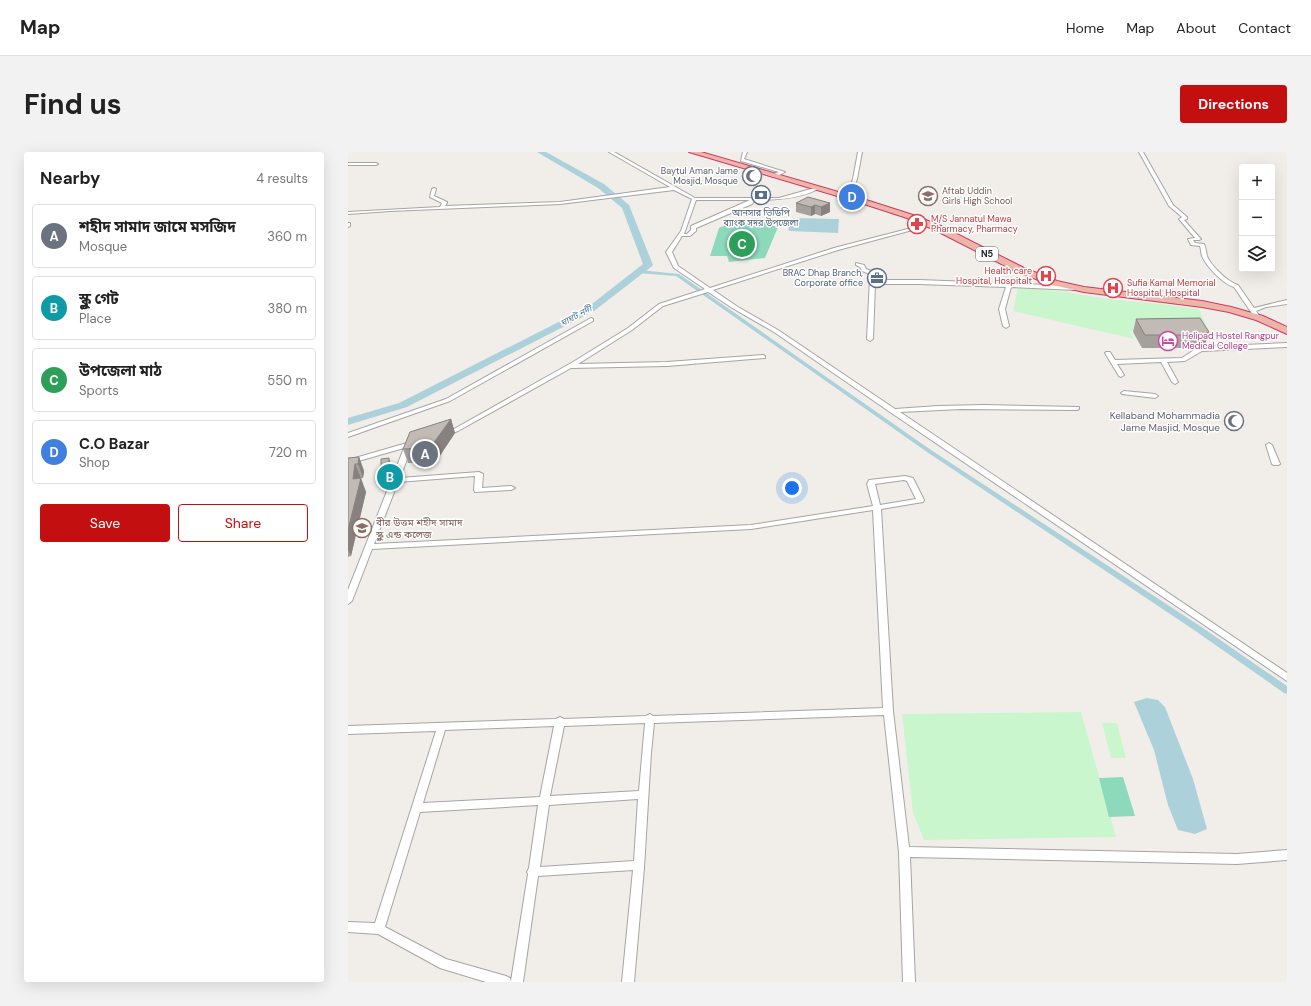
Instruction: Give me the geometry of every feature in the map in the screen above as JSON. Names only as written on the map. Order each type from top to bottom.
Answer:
[{"type":"highway","name":"N5","points":[[693,152],[903,213],[929,224],[1032,276],[1076,288],[1140,297],[1198,302],[1226,307],[1255,314],[1287,331]]},
{"type":"street","points":[[611,152],[676,188],[694,200],[779,199],[811,191],[816,188]]},
{"type":"street","points":[[745,152],[742,160],[783,172],[774,176]]},
{"type":"street","points":[[848,197],[854,180],[860,152]]},
{"type":"street","points":[[1142,152],[1171,206],[1186,218],[1181,219],[1199,239],[1190,239],[1193,244],[1202,245],[1204,255],[1212,269],[1232,285],[1236,286],[1255,314],[1265,306],[1287,302]]},
{"type":"street","points":[[348,164],[376,164]]},
{"type":"street","points":[[348,213],[560,204],[676,188]]},
{"type":"street","points":[[434,189],[432,197],[444,203],[442,208]]},
{"type":"street","points":[[681,235],[688,235],[694,230],[693,227],[750,203],[754,199]]},
{"type":"street","points":[[694,200],[681,235],[669,252],[676,267],[736,308],[776,331],[1287,678]]},
{"type":"street","points":[[436,436],[456,430],[571,366],[630,328],[661,305],[836,249],[929,224]]},
{"type":"street","points":[[858,264],[862,266],[864,270],[872,272],[870,339]]},
{"type":"street","points":[[872,282],[1076,288]]},
{"type":"street","points":[[1006,326],[1002,309],[1009,285]]},
{"type":"street","points":[[348,435],[448,400],[591,320]]},
{"type":"street","points":[[1113,362],[1186,359],[1194,351],[1201,349],[1287,345]]},
{"type":"street","points":[[1108,353],[1121,375]]},
{"type":"street","points":[[571,366],[667,364],[763,357]]},
{"type":"street","points":[[1163,360],[1175,382]]},
{"type":"street","points":[[1124,394],[1155,396]]},
{"type":"street","points":[[892,411],[956,406],[1077,408]]},
{"type":"street","points":[[348,462],[422,440]]},
{"type":"street","points":[[348,600],[409,444]]},
{"type":"street","points":[[1269,445],[1276,464]]},
{"type":"street","points":[[396,480],[479,474],[478,490],[511,488]]},
{"type":"street","points":[[369,547],[751,527],[792,522],[878,508],[920,500],[910,480],[905,478],[872,482],[870,484],[878,508],[888,711],[904,852],[908,982]]},
{"type":"street","points":[[348,730],[650,718],[888,711]]},
{"type":"street","points":[[628,982],[639,865],[643,795],[650,718]]},
{"type":"street","points":[[517,982],[532,872],[544,801],[560,722]]},
{"type":"street","points":[[379,929],[442,726]]},
{"type":"street","points":[[416,808],[643,795]]},
{"type":"street","points":[[904,852],[1237,859],[1287,855]]},
{"type":"street","points":[[532,872],[639,865]]},
{"type":"street","points":[[348,927],[379,929],[444,964],[506,982]]},
{"type":"green space","points":[[752,218],[781,220],[765,258],[729,262],[727,256],[710,256],[719,228],[738,220],[745,222]]},
{"type":"green space","points":[[1018,288],[1067,292],[1108,299],[1199,309],[1208,330],[1130,331],[1134,339],[1013,311]]},
{"type":"green space","points":[[1081,712],[1116,837],[924,840],[913,813],[902,714]]},
{"type":"green space","points":[[1102,723],[1117,723],[1126,758],[1111,758]]},
{"type":"green space","points":[[1123,777],[1135,816],[1109,817],[1099,778]]},
{"type":"water","points":[[794,218],[839,219],[838,233],[789,231],[787,224]]},
{"type":"water","points":[[1147,698],[1158,700],[1165,707],[1193,779],[1207,829],[1195,834],[1178,830],[1168,805],[1154,750],[1134,702]]},
{"type":"building","points":[[808,197],[830,203],[821,207],[815,205],[811,207],[796,203]]},
{"type":"building","points":[[1200,318],[1209,332],[1199,335],[1145,335],[1136,319]]},
{"type":"building","points":[[451,419],[430,448],[403,449],[410,432]]},
{"type":"building","points":[[359,457],[358,464],[355,464],[353,479],[361,478],[348,530],[348,458]]},
{"type":"building","points":[[389,458],[389,465],[381,467],[381,459]]},
{"type":"waterway","name":"ঘাঘট নদী","points":[[348,422],[403,405],[591,309],[648,265],[626,207],[601,186],[541,152]]},
{"type":"waterway","points":[[639,272],[677,275],[929,451],[1197,628],[1287,691]]},
{"type":"place","name":"Baytul Aman Jame Mosjid, Mosque","points":[[752,176]]},
{"type":"place","name":"আনসার ভিডিপি ব্যাংক সদর উপজেলা","points":[[761,195]]},
{"type":"place","name":"Aftab Uddin Girls High School","points":[[928,196]]},
{"type":"place","name":"C.O Bazar","points":[[852,197]]},
{"type":"place","name":"M/S Jannatul Mawa Pharmacy, Pharmacy","points":[[917,224]]},
{"type":"place","name":"উপজেলা মাঠ","points":[[742,244]]},
{"type":"place","name":"Health care Hospital, Hospitalt","points":[[1046,276]]},
{"type":"place","name":"BRAC Dhap Branch, Corporate office","points":[[877,278]]},
{"type":"place","name":"Sufia Kamal Memorial Hospital, Hospital","points":[[1113,288]]},
{"type":"place","name":"Helipad Hostel Rangpur Medical College","points":[[1168,341]]},
{"type":"place","name":"Kellaband Mohammadia Jame Masjid, Mosque","points":[[1234,421]]},
{"type":"place","name":"শহীদ সামাদ জামে মসজিদ","points":[[425,454]]},
{"type":"place","name":"স্কুল গেট","points":[[390,477]]},
{"type":"place","name":"বীর উত্তম শহীদ সামাদ স্কুল এন্ড কলেজ","points":[[362,528]]}]
